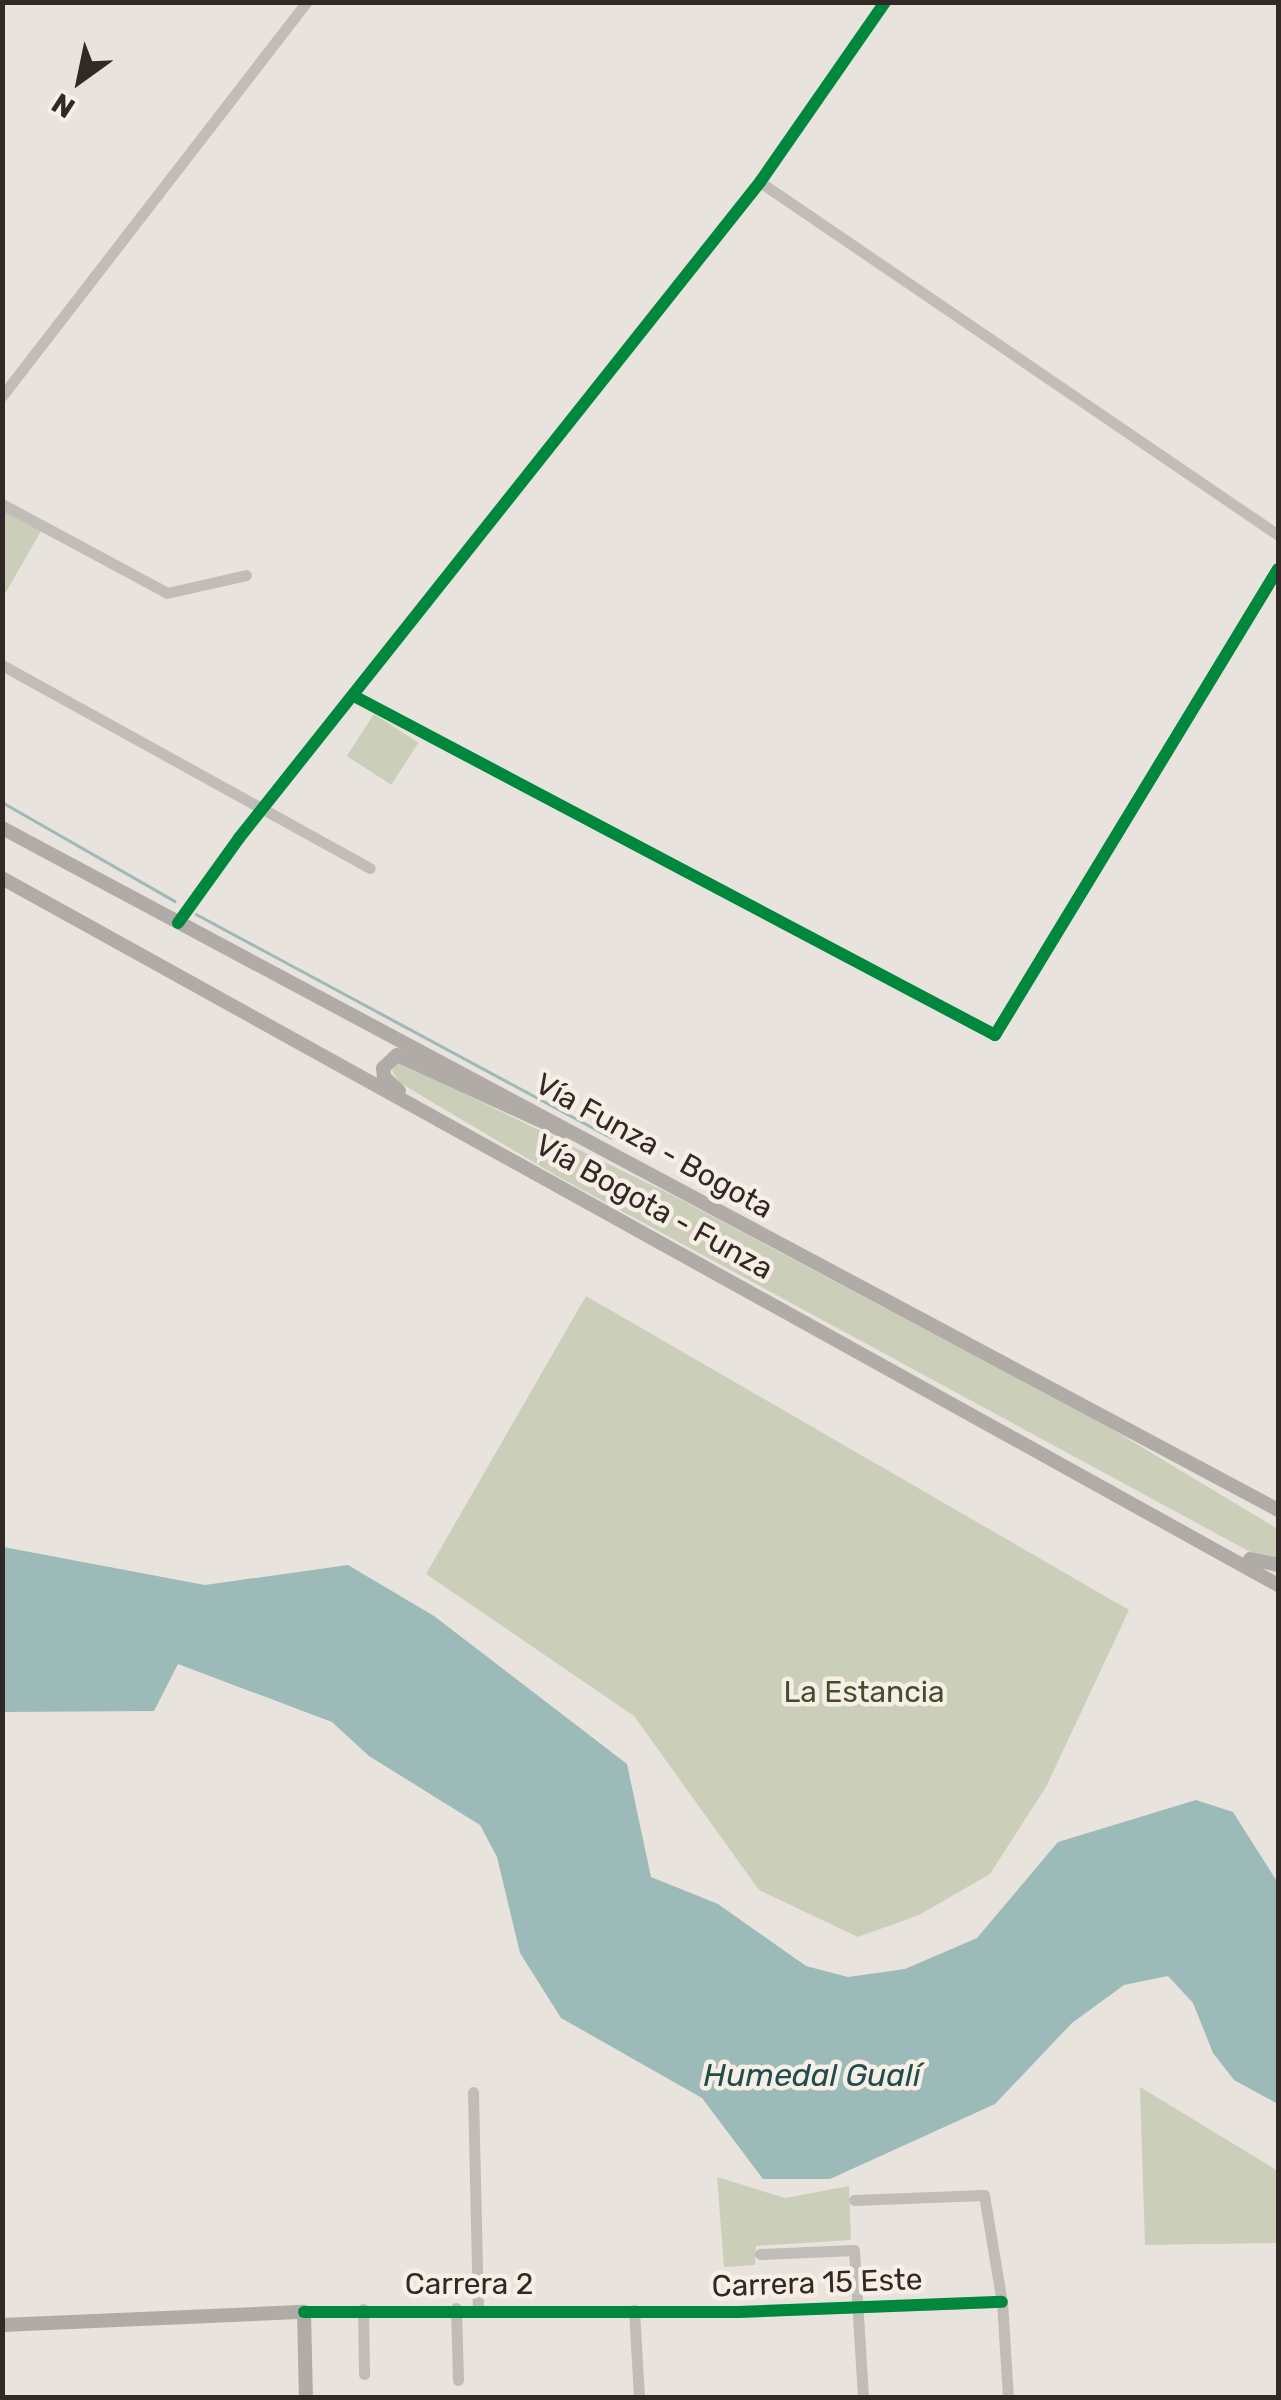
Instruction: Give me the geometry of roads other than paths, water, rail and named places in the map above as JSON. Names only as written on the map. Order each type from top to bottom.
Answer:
[{"type":"main road","name":"Vía Funza - Bogota","points":[[2,825],[178,924],[588,1138],[803,1260],[1089,1407],[1278,1510]]},
{"type":"main road","name":"Vía Bogota - Funza","points":[[2,878],[1278,1585]]},
{"type":"main road","points":[[541,1175],[389,1086],[384,1068],[390,1058],[407,1056],[535,1124],[588,1138]]},
{"type":"main road","points":[[1089,1407],[1278,1521]]},
{"type":"main road","points":[[1062,1464],[1264,1567],[1278,1566]]},
{"type":"main road","points":[[304,2312],[306,2398]]},
{"type":"main road","name":"Carrera 2","points":[[2,2325],[304,2312]]},
{"type":"street","points":[[2,396],[307,2]]},
{"type":"street","points":[[178,924],[262,810],[760,182],[885,2]]},
{"type":"street","points":[[760,182],[1278,535]]},
{"type":"street","points":[[2,504],[168,593],[246,574]]},
{"type":"street","points":[[354,696],[996,1035],[1278,569]]},
{"type":"street","points":[[2,665],[370,868]]},
{"type":"street","points":[[474,2092],[478,2308]]},
{"type":"street","points":[[854,2200],[984,2194],[1002,2302],[1008,2398]]},
{"type":"street","points":[[760,2254],[854,2250],[863,2398]]},
{"type":"street","name":"Carrera 15 Este","points":[[634,2310],[1002,2302]]},
{"type":"street","points":[[456,2308],[458,2380]]},
{"type":"street","name":"Carrera 2","points":[[304,2312],[456,2308],[634,2310]]},
{"type":"street","points":[[363,2310],[364,2374]]},
{"type":"street","points":[[634,2310],[639,2398]]},
{"type":"water","name":"Humedal Gualí","points":[[3,1547],[205,1585],[348,1565],[434,1616],[627,1764],[651,1877],[718,1904],[806,1966],[848,1977],[905,1969],[977,1938],[1058,1842],[1196,1800],[1233,1812],[1278,1883],[1278,2104],[1234,2080],[1213,2053],[1193,2003],[1168,1976],[1124,1985],[1072,2023],[995,2104],[830,2179],[763,2179],[702,2098],[561,2018],[520,1953],[497,1857],[480,1825],[369,1756],[332,1722],[178,1664],[154,1711],[3,1712]]},
{"type":"waterway","points":[[2,802],[175,901]]},
{"type":"waterway","points":[[196,914],[611,1137]]},
{"type":"park label","name":"La Estancia","points":[[864,1692]]}]
